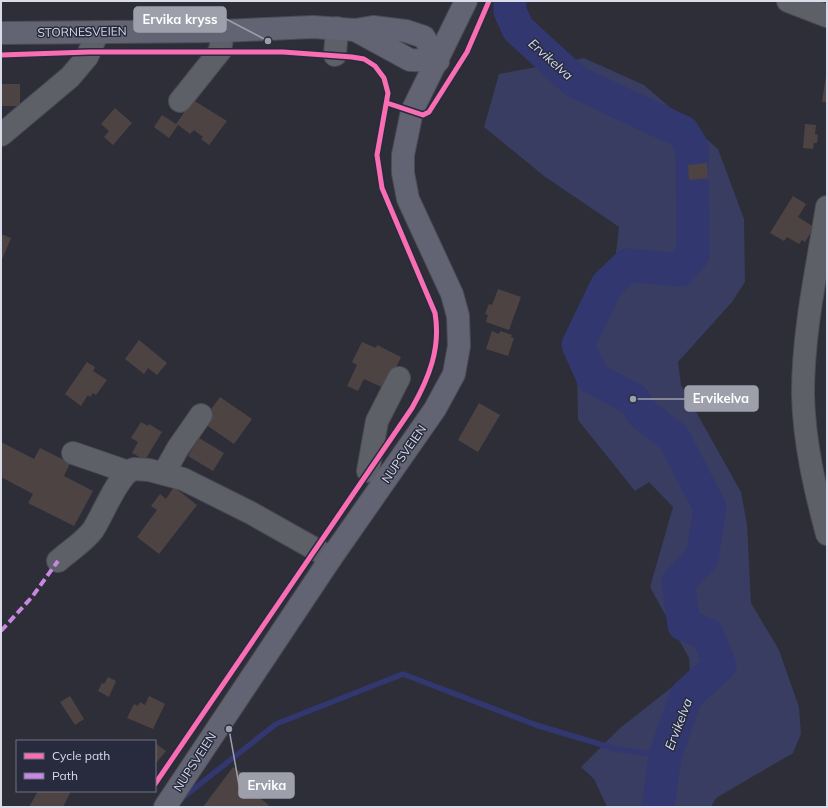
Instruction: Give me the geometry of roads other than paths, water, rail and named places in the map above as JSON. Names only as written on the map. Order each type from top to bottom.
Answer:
[{"type":"main road","name":"NUPSVEIEN","points":[[166,807],[331,558],[435,409],[445,393],[457,364],[460,328],[452,294],[408,198],[403,173],[403,155],[412,111],[466,2]]},
{"type":"main road","name":"STORNESVEIEN","points":[[1,33],[223,31],[313,27],[346,29],[410,60],[438,61]]},
{"type":"street","points":[[788,1],[827,16]]},
{"type":"street","points":[[335,55],[346,29]]},
{"type":"street","points":[[180,101],[220,52],[223,31]]},
{"type":"street","points":[[1,135],[74,73],[87,57],[98,32]]},
{"type":"street","points":[[827,207],[806,340],[803,395],[808,449],[827,534]]},
{"type":"street","points":[[368,472],[377,421],[399,378]]},
{"type":"street","points":[[164,473],[178,448],[201,415]]},
{"type":"street","points":[[73,453],[128,472],[140,469],[164,473],[206,490],[315,547],[331,558]]},
{"type":"street","points":[[58,561],[88,536],[119,483],[128,472]]},
{"type":"waterway","name":"Ervikelva","points":[[510,1],[510,11],[518,29],[576,82],[683,132],[692,147],[693,254],[680,270],[628,265],[607,285],[578,345],[593,378],[633,399],[643,414],[674,438],[710,508],[702,558],[678,582],[684,625],[707,634],[720,665],[686,696],[665,756],[658,807]]},
{"type":"waterway","points":[[181,799],[276,724],[403,674],[536,725],[616,749],[665,756]]},
{"type":"place","name":"Ervika kryss","points":[[268,41]]},
{"type":"place","name":"Ervikelva","points":[[633,399]]},
{"type":"place","name":"Ervika","points":[[229,729]]}]
